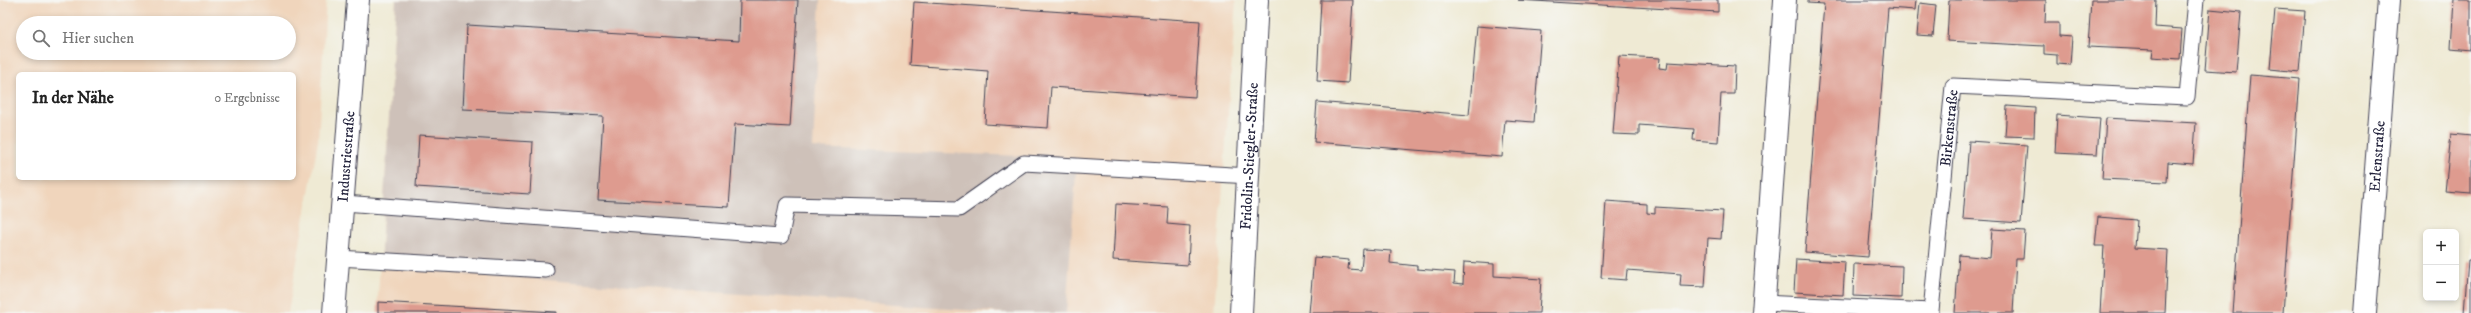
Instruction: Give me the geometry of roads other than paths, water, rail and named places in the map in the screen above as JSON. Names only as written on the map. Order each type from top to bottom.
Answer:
[{"type":"street","name":"Industriestraße","points":[[334,313],[344,203],[358,0]]},
{"type":"street","name":"Fridolin-Stiegler-Straße","points":[[1241,313],[1250,176],[1257,0]]},
{"type":"street","name":"Birkenstraße","points":[[1764,308],[1785,0]]},
{"type":"street","name":"Erlenstraße","points":[[2365,313],[2389,0]]},
{"type":"lane","name":"Birkenstraße","points":[[1764,308],[1931,311],[1953,86],[2187,97],[2196,0]]},
{"type":"lane","points":[[344,203],[781,236],[788,205],[958,209],[1024,163],[1250,176]]},
{"type":"lane","points":[[338,258],[546,270]]}]
